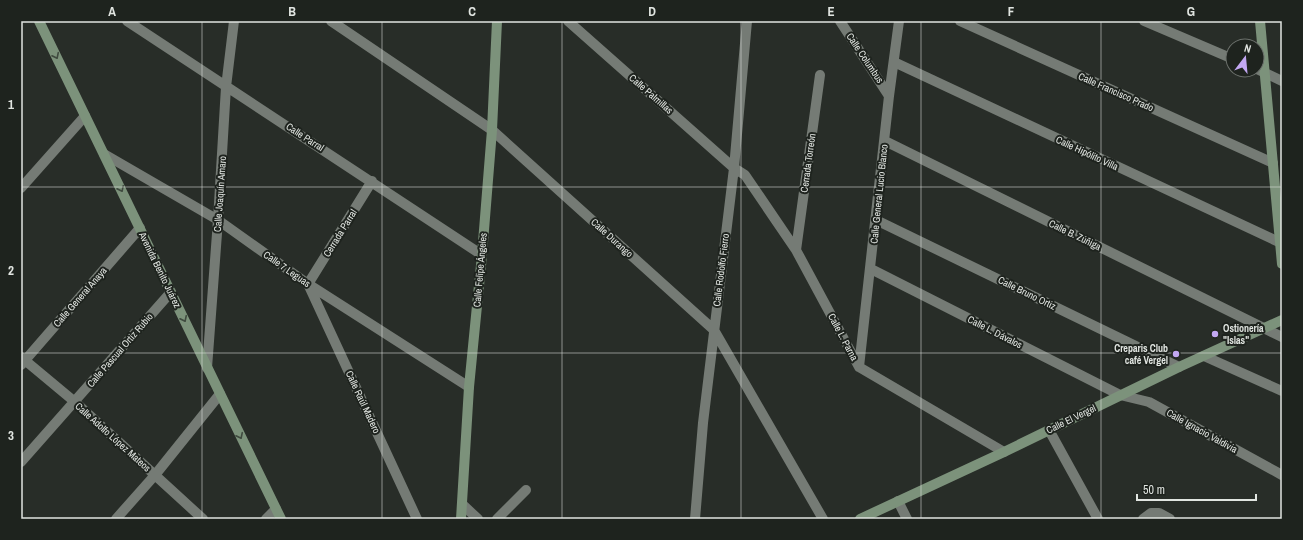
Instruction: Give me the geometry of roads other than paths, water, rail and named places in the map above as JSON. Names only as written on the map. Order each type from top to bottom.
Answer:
[{"type":"street","name":"Avenida Benito Juárez","points":[[39,21],[281,519]]},
{"type":"street","name":"Calle Parral","points":[[128,21],[482,255]]},
{"type":"street","name":"Calle Joaquín Amaro","points":[[207,368],[226,87],[234,21]]},
{"type":"street","name":"Calle Durango","points":[[331,21],[492,130],[714,330],[823,519]]},
{"type":"street","name":"Calle Felipe Ángeles","points":[[461,519],[463,505],[468,387],[482,255],[492,130],[497,21]]},
{"type":"street","name":"Calle Palmillas","points":[[568,21],[734,168]]},
{"type":"street","name":"Calle Rodolfo Fierro","points":[[695,519],[703,423],[734,168],[747,21]]},
{"type":"street","name":"Calle Columbus","points":[[840,21],[890,96]]},
{"type":"street","name":"Calle General Lucio Blanco","points":[[859,367],[899,21]]},
{"type":"street","name":"Calle Francisco Prado","points":[[960,21],[1273,163]]},
{"type":"street","points":[[1144,21],[1225,56]]},
{"type":"street","points":[[1260,21],[1260,38]]},
{"type":"street","name":"Calle Hipólito Villa","points":[[894,62],[1281,244]]},
{"type":"street","points":[[1265,73],[1282,81]]},
{"type":"street","name":"Cerrada Torreón","points":[[796,250],[820,75]]},
{"type":"street","points":[[1262,78],[1273,163],[1282,264]]},
{"type":"street","points":[[21,188],[85,116]]},
{"type":"street","name":"Calle B. Zúñiga","points":[[885,141],[1282,337]]},
{"type":"street","name":"Calle 7 Leguas","points":[[104,154],[218,220],[308,284],[468,387]]},
{"type":"street","name":"Calle L. Parna","points":[[734,168],[745,175],[796,250],[859,367],[1004,452]]},
{"type":"street","name":"Cerrada Parral","points":[[308,284],[372,181]]},
{"type":"street","name":"Calle Bruno Ortiz","points":[[876,220],[1178,367]]},
{"type":"street","name":"Calle General Anaya","points":[[22,361],[140,228]]},
{"type":"street","name":"Calle L. Dávalos","points":[[871,269],[1120,395]]},
{"type":"street","name":"Calle Raúl Madero","points":[[308,284],[417,519]]},
{"type":"street","name":"Calle Pascual Ortiz Rubio","points":[[21,462],[171,292]]},
{"type":"street","name":"Calle El Vergel","points":[[860,519],[1004,452],[1178,367],[1265,329],[1282,320]]},
{"type":"street","points":[[1204,356],[1282,391]]},
{"type":"street","name":"Calle Adolfo López Mateos","points":[[22,361],[75,402],[203,519]]},
{"type":"street","points":[[116,519],[155,475],[220,394]]},
{"type":"street","name":"Calle Ignacio Valdivia","points":[[1120,395],[1149,402],[1282,475]]},
{"type":"street","points":[[1049,430],[1098,519]]},
{"type":"street","points":[[497,519],[526,490]]},
{"type":"street","points":[[898,501],[907,519]]},
{"type":"street","points":[[463,505],[478,519]]},
{"type":"street","points":[[266,519],[276,509]]},
{"type":"street","points":[[1143,519],[1151,513],[1159,513],[1170,519]]},
{"type":"place","name":"Ostionería \"Islas\"","points":[[1215,334]]},
{"type":"place","name":"Creparis Club café Vergel","points":[[1176,354]]}]
